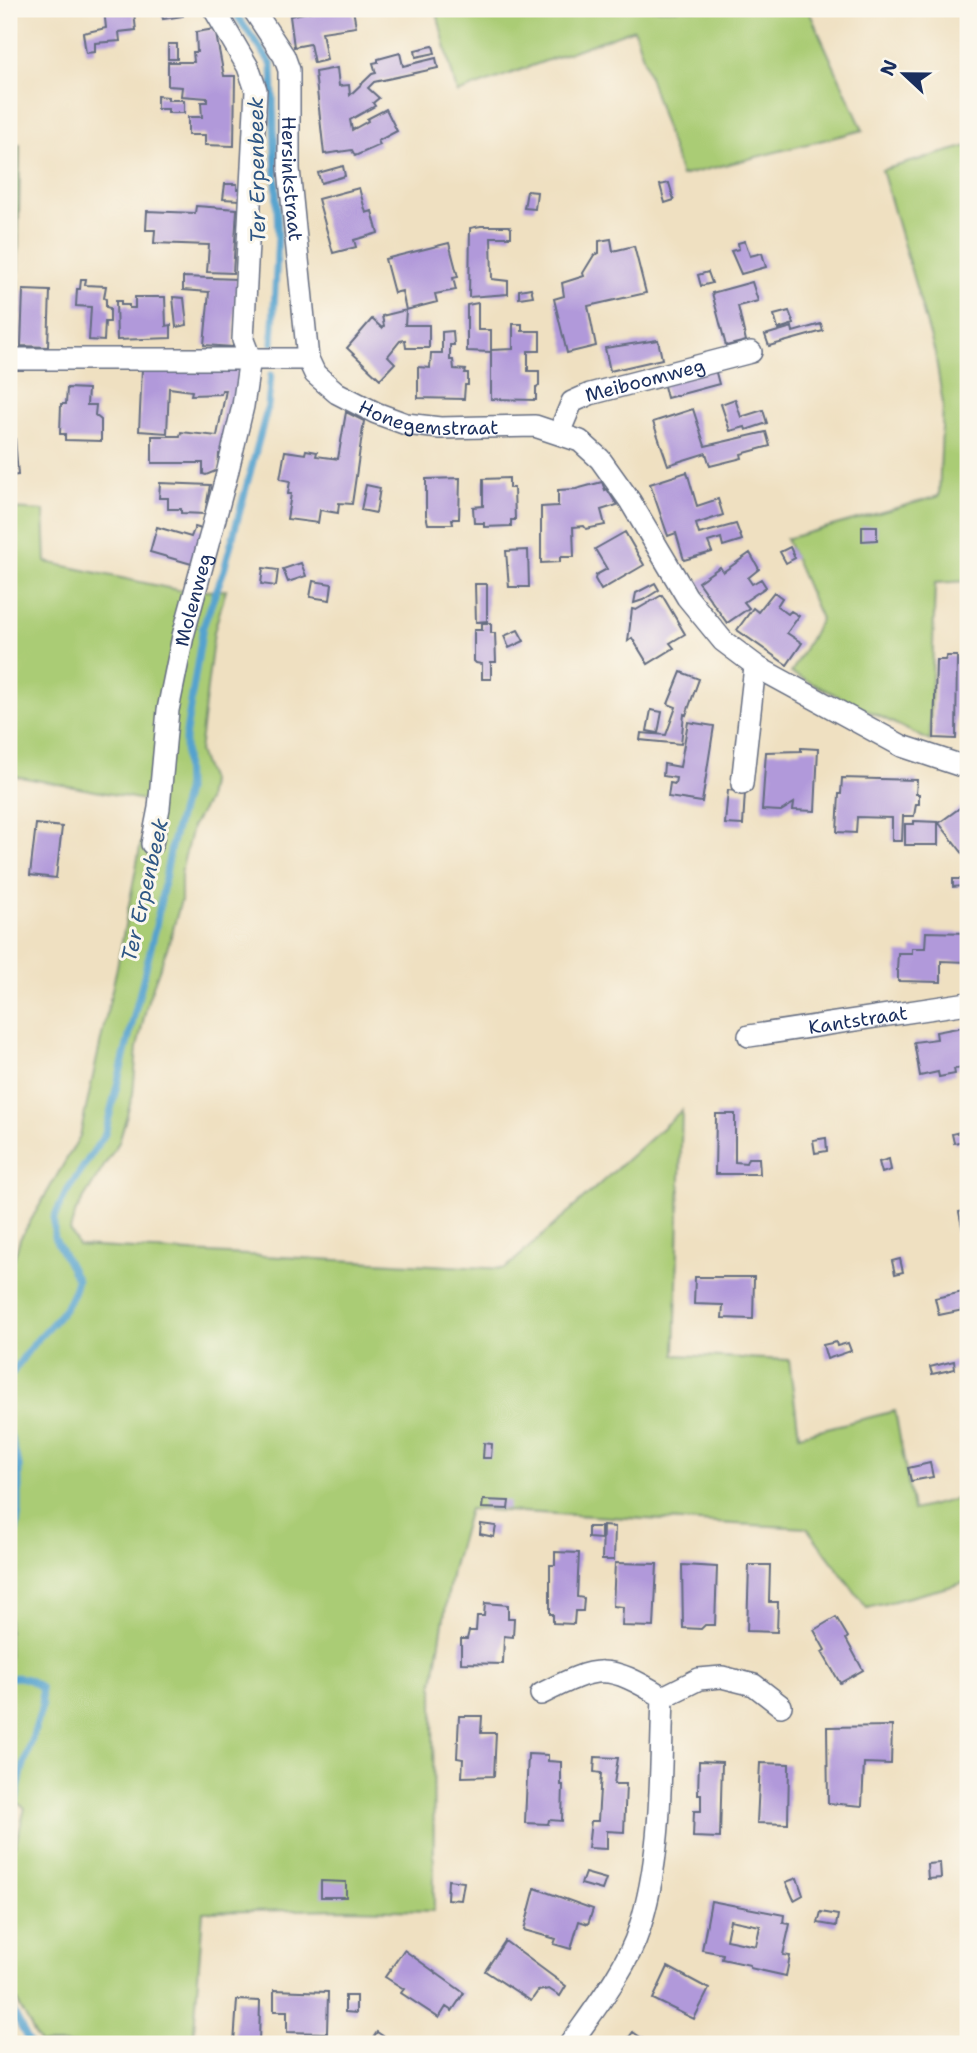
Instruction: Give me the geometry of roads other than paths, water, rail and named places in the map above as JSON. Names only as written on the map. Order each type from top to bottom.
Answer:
[{"type":"street","name":"Molenweg","points":[[152,844],[159,808],[169,710],[183,636],[227,474],[243,406],[250,358],[243,340],[256,90],[248,67],[214,9]]},
{"type":"street","name":"Hersinkstraat","points":[[253,9],[284,57],[289,71],[289,169],[308,359]]},
{"type":"street","name":"Meiboomweg","points":[[559,433],[572,402],[590,394],[751,352]]},
{"type":"street","points":[[9,359],[308,359]]},
{"type":"street","name":"Honegemstraat","points":[[308,359],[315,374],[337,393],[406,424],[440,428],[535,426],[580,441],[600,459],[629,501],[687,597],[723,641],[755,666],[902,746],[968,768]]},
{"type":"street","points":[[742,784],[755,666]]},
{"type":"street","name":"Kantstraat","points":[[749,1036],[968,1003]]},
{"type":"street","points":[[541,1694],[578,1676],[600,1670],[634,1679],[663,1697]]},
{"type":"street","points":[[663,1697],[699,1679],[722,1677],[754,1685],[781,1706]]},
{"type":"street","points":[[570,2044],[611,1986],[639,1931],[656,1852],[663,1697]]},
{"type":"waterway","name":"Ter Erpenbeek","points":[[232,9],[272,65],[278,236],[272,343]]},
{"type":"waterway","name":"Ter Erpenbeek","points":[[9,1378],[31,1347],[64,1309],[77,1280],[54,1237],[54,1218],[66,1193],[105,1134],[186,791],[185,739],[203,627],[224,570],[268,406],[271,375]]},
{"type":"waterway","name":"Ter Erpenbeek","points":[[9,1432],[19,1466],[16,1533],[9,1542]]},
{"type":"waterway","name":"Ter Erpenbeek","points":[[9,1678],[26,1679],[41,1688],[42,1707],[22,1771],[9,1832]]},
{"type":"waterway","name":"Ter Erpenbeek","points":[[9,2004],[30,2044]]}]
